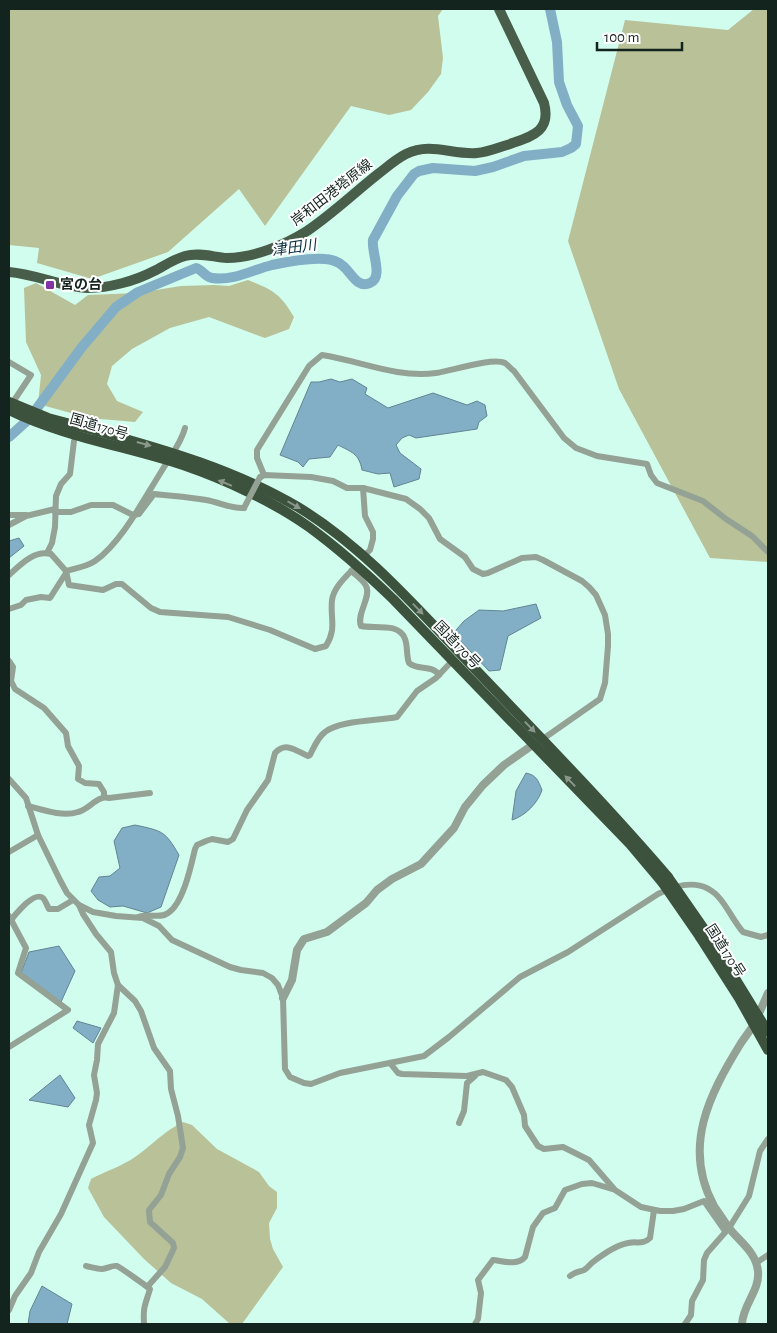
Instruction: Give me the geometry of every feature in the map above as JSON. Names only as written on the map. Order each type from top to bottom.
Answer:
[{"type":"highway","name":"国道170号","points":[[9,402],[95,435],[244,479],[274,494],[313,518],[347,541],[398,589],[539,742]]},
{"type":"highway","name":"国道170号","points":[[9,409],[45,425],[95,435]]},
{"type":"highway","name":"国道170号","points":[[170,456],[185,466],[259,498],[308,526],[354,568],[393,599],[453,660],[539,742],[565,762],[633,836],[705,936],[758,1014],[768,1032]]},
{"type":"highway","name":"国道170号","points":[[705,936],[768,1050]]},
{"type":"main road","name":"岸和田港塔原線","points":[[9,272],[69,285],[98,288],[144,275],[184,256],[198,254],[229,258],[249,255],[297,238],[390,164],[413,151],[432,148],[480,153],[521,140],[536,133],[545,121],[546,110],[544,103],[499,9]]},
{"type":"street","points":[[9,515],[29,515],[55,511],[71,512],[91,505],[113,505],[134,515],[139,514],[154,494],[190,497],[236,508],[244,508],[262,476],[256,458],[257,450],[309,366],[322,355],[383,371],[410,374],[436,373],[500,362],[514,371],[564,438],[576,448],[597,456],[647,464],[651,475],[657,483],[703,501],[726,520],[752,536],[768,552]]},
{"type":"street","points":[[9,362],[31,375],[9,409]]},
{"type":"street","points":[[9,609],[21,605],[26,600],[41,597],[50,598],[66,572],[82,568],[98,559],[110,547],[134,515],[180,442],[184,428]]},
{"type":"street","points":[[47,552],[54,534],[56,496],[61,484],[70,474],[74,441]]},
{"type":"street","points":[[262,476],[303,476],[333,481],[347,488],[362,488],[406,499],[429,518],[440,539],[465,557],[473,569],[483,574],[522,558],[536,558],[582,581],[596,595],[605,615],[608,634],[605,683],[600,699],[504,765],[483,785],[466,807],[454,828],[421,864],[392,879],[377,890],[366,903],[327,932],[304,939],[297,950],[292,980],[283,998]]},
{"type":"street","points":[[362,488],[365,516],[373,532],[370,550],[364,556]]},
{"type":"street","points":[[9,525],[29,515]]},
{"type":"street","points":[[9,574],[25,560],[47,552],[51,554],[66,572],[69,585],[104,590],[116,584],[122,584],[151,608],[160,612],[228,617],[270,630],[315,649],[326,646],[331,637],[333,627],[332,599],[337,587],[354,568],[368,590],[360,619],[360,626],[388,628],[400,632],[406,641],[409,663],[415,667],[433,669],[439,675]]},
{"type":"street","points":[[138,918],[145,915],[161,916],[168,914],[172,910],[186,883],[197,845],[212,839],[228,842],[233,839],[247,810],[268,780],[272,762],[278,750],[288,747],[296,748],[308,756],[320,736],[330,728],[370,720],[398,717],[417,691],[439,675],[453,660]]},
{"type":"street","points":[[9,661],[13,667],[11,681],[15,689],[44,708],[66,733],[68,746],[79,766],[78,779],[85,783],[99,784],[104,797]]},
{"type":"street","points":[[10,782],[22,792],[38,835],[60,880],[73,900],[79,905],[93,912],[143,918],[159,926],[172,940],[230,967],[267,974],[278,985],[283,998],[285,1069],[290,1077],[304,1083],[311,1084],[340,1074],[424,1056],[520,977],[568,952],[670,888],[689,884],[708,888],[722,901],[743,932],[761,937],[768,935]]},
{"type":"street","points":[[28,806],[48,812],[72,813],[87,808],[95,801],[104,797],[150,793]]},
{"type":"street","points":[[9,852],[38,835]]},
{"type":"street","points":[[9,1047],[68,1010],[18,973],[26,948],[10,918],[36,897],[44,899],[49,909],[53,910],[73,900]]},
{"type":"street","points":[[9,1310],[31,1273],[39,1252],[61,1214],[76,1178],[94,1143],[89,1125],[96,1100],[94,1075],[98,1060],[98,1044],[114,1013],[118,985],[111,952],[96,934],[79,905]]},
{"type":"street","points":[[118,985],[135,1001],[141,1011],[154,1048],[170,1071],[171,1089],[183,1148],[160,1195],[149,1210],[150,1222],[173,1243],[174,1248],[165,1267],[148,1286]]},
{"type":"street","points":[[727,1229],[702,1178],[699,1158],[700,1135],[703,1119],[712,1096],[741,1042],[754,1025],[768,993]]},
{"type":"street","points":[[390,1064],[398,1073],[402,1074],[475,1076]]},
{"type":"street","points":[[459,1123],[464,1111],[468,1083],[475,1076],[483,1072],[506,1080],[512,1087],[524,1115],[525,1126],[538,1146],[544,1149],[564,1146],[572,1153],[589,1160],[615,1190]]},
{"type":"street","points":[[685,1324],[691,1315],[692,1301],[703,1280],[704,1260],[707,1253],[727,1229],[749,1196],[760,1152],[768,1139]]},
{"type":"street","points":[[476,1324],[481,1294],[478,1280],[493,1260],[519,1262],[522,1260],[525,1256],[533,1227],[543,1213],[555,1208],[565,1190],[582,1184],[592,1183],[615,1190],[641,1206],[654,1210],[673,1211],[704,1201],[727,1229],[753,1254],[756,1263],[759,1280],[744,1312],[742,1324]]},
{"type":"street","points":[[570,1276],[575,1272],[585,1269],[594,1261],[623,1244],[648,1241],[654,1210]]},
{"type":"street","points":[[756,1263],[768,1255]]},
{"type":"street","points":[[86,1266],[104,1270],[115,1266],[120,1267],[132,1277],[148,1286],[150,1290],[143,1310],[144,1324]]},
{"type":"green space","points":[[9,9],[443,9],[438,16],[443,58],[441,74],[428,92],[411,110],[389,115],[351,106],[265,226],[239,189],[168,252],[92,279],[37,263],[39,248],[9,245]]},
{"type":"green space","points":[[754,9],[768,9],[768,562],[710,558],[619,389],[568,241],[625,20],[728,30]]},
{"type":"green space","points":[[248,280],[280,297],[294,317],[289,329],[265,338],[209,317],[170,328],[132,349],[112,366],[107,384],[117,401],[143,412],[135,422],[89,418],[38,404],[41,375],[26,342],[24,288],[36,283],[75,305],[88,295],[137,293],[181,286],[229,286]]},
{"type":"green space","points":[[183,1122],[192,1125],[217,1149],[259,1172],[269,1186],[277,1192],[277,1208],[269,1223],[270,1239],[283,1267],[242,1324],[230,1324],[202,1299],[171,1283],[144,1259],[104,1217],[88,1188],[91,1179],[130,1160]]},
{"type":"water","points":[[331,379],[340,382],[352,379],[367,388],[365,394],[388,408],[433,393],[467,405],[477,401],[485,405],[487,416],[479,422],[477,429],[416,438],[409,435],[402,438],[396,445],[400,453],[421,469],[419,479],[394,487],[390,473],[378,474],[362,470],[357,456],[338,445],[330,457],[309,459],[303,467],[298,462],[280,455],[311,382]]},
{"type":"water","points":[[19,538],[24,546],[9,558],[9,541]]},
{"type":"water","points":[[536,604],[541,618],[508,636],[500,670],[489,671],[455,635],[456,630],[464,621],[479,610],[503,611]]},
{"type":"water","points":[[526,773],[536,778],[542,790],[530,808],[512,820],[516,791]]},
{"type":"water","points":[[135,825],[162,833],[179,855],[161,907],[147,913],[123,906],[110,907],[98,900],[91,891],[99,877],[110,876],[120,868],[114,841],[122,828]]},
{"type":"water","points":[[59,946],[75,971],[61,1002],[21,973],[29,952]]},
{"type":"water","points":[[77,1021],[101,1028],[93,1043],[73,1028]]},
{"type":"water","points":[[60,1075],[75,1098],[68,1107],[29,1100]]},
{"type":"water","points":[[42,1286],[72,1304],[67,1324],[28,1324],[30,1311]]},
{"type":"waterway","name":"津田川","points":[[9,437],[29,419],[82,347],[116,307],[138,292],[196,268],[210,277],[220,279],[272,265],[313,259],[335,261],[343,266],[361,284],[370,283],[374,280],[377,270],[373,240],[397,196],[414,174],[433,168],[475,171],[524,156],[562,152],[571,148],[576,144],[578,126],[567,105],[559,82],[557,42],[550,9]]},
{"type":"place","name":"宮の台","points":[[50,285]]}]
